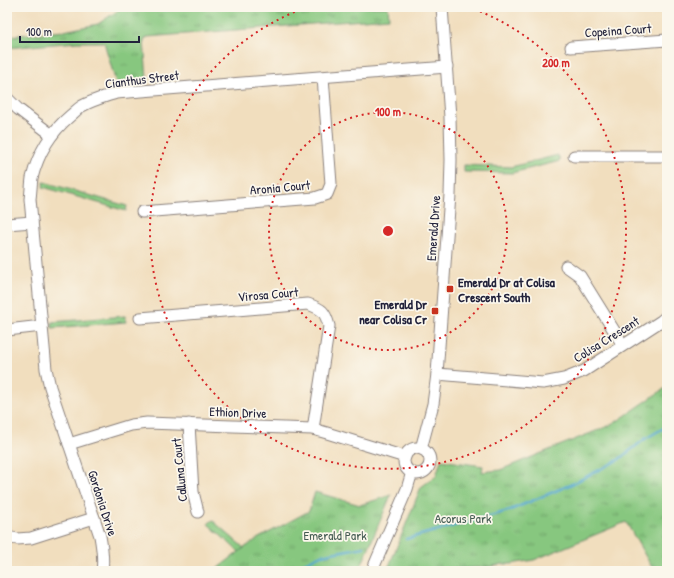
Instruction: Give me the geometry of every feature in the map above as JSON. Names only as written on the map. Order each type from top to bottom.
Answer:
[{"type":"street","name":"Emerald Drive","points":[[421,449],[433,404],[437,374],[451,176],[451,124],[442,7]]},
{"type":"street","name":"Copeina Court","points":[[571,48],[667,40]]},
{"type":"street","name":"Cianthus Street","points":[[69,444],[50,387],[46,369],[30,199],[32,180],[40,155],[52,135],[63,122],[80,107],[98,98],[116,93],[447,67]]},
{"type":"street","name":"Aronia Court","points":[[142,212],[315,198],[327,194],[331,184],[323,77]]},
{"type":"street","points":[[7,98],[18,109],[52,135]]},
{"type":"street","points":[[574,156],[667,156]]},
{"type":"street","points":[[7,224],[32,222]]},
{"type":"street","points":[[566,266],[580,276],[623,345]]},
{"type":"street","name":"Virosa Court","points":[[140,318],[308,304],[319,308],[326,315],[330,326],[313,429]]},
{"type":"street","name":"Colisa Crescent","points":[[437,374],[544,382],[564,379],[584,371],[667,316]]},
{"type":"street","points":[[7,330],[42,326]]},
{"type":"street","name":"Ethion Drive","points":[[69,444],[131,425],[148,423],[189,424],[313,429],[405,457]]},
{"type":"street","name":"Calluna Court","points":[[189,424],[192,492],[198,512]]},
{"type":"street","name":"Gordonia Drive","points":[[69,444],[100,536],[103,551],[102,571]]},
{"type":"street","points":[[417,448],[425,450],[430,457],[429,465],[424,472],[412,472],[405,464],[405,457],[410,451],[417,448]]},
{"type":"street","points":[[372,571],[407,489],[412,472]]},
{"type":"street","points":[[7,536],[17,539],[31,538],[94,518]]},
{"type":"shaded area","points":[[488,567],[488,571],[413,571]]},
{"type":"green space","points":[[123,7],[388,7],[389,18],[147,37],[144,41],[147,79],[116,83],[104,42],[77,42],[7,48],[7,36],[64,31],[98,24]]},
{"type":"green space","points":[[558,155],[560,161],[512,173],[464,172],[464,165],[511,167]]},
{"type":"green space","points":[[44,182],[127,206],[126,211],[43,187]]},
{"type":"green space","points":[[125,316],[126,322],[52,328],[52,322]]},
{"type":"green space","name":"Acorus Park","points":[[667,387],[667,571],[654,571],[626,522],[534,560],[488,567],[387,571],[421,487],[436,476],[441,460],[483,466],[482,472],[500,470],[613,424]]},
{"type":"green space","name":"Emerald Park","points":[[315,492],[360,505],[391,495],[359,571],[214,571],[257,539],[309,511]]},
{"type":"green space","points":[[212,520],[244,548],[239,552],[208,524]]},
{"type":"waterway","points":[[165,10],[169,7]]},
{"type":"waterway","points":[[406,539],[508,511],[572,484],[618,460],[645,439],[667,426]]},
{"type":"waterway","points":[[288,571],[321,555],[364,547]]},
{"type":"place","name":"Emerald Dr at Colisa Crescent South","points":[[450,289]]},
{"type":"place","name":"Emerald Dr near Colisa Cr","points":[[435,311]]}]
